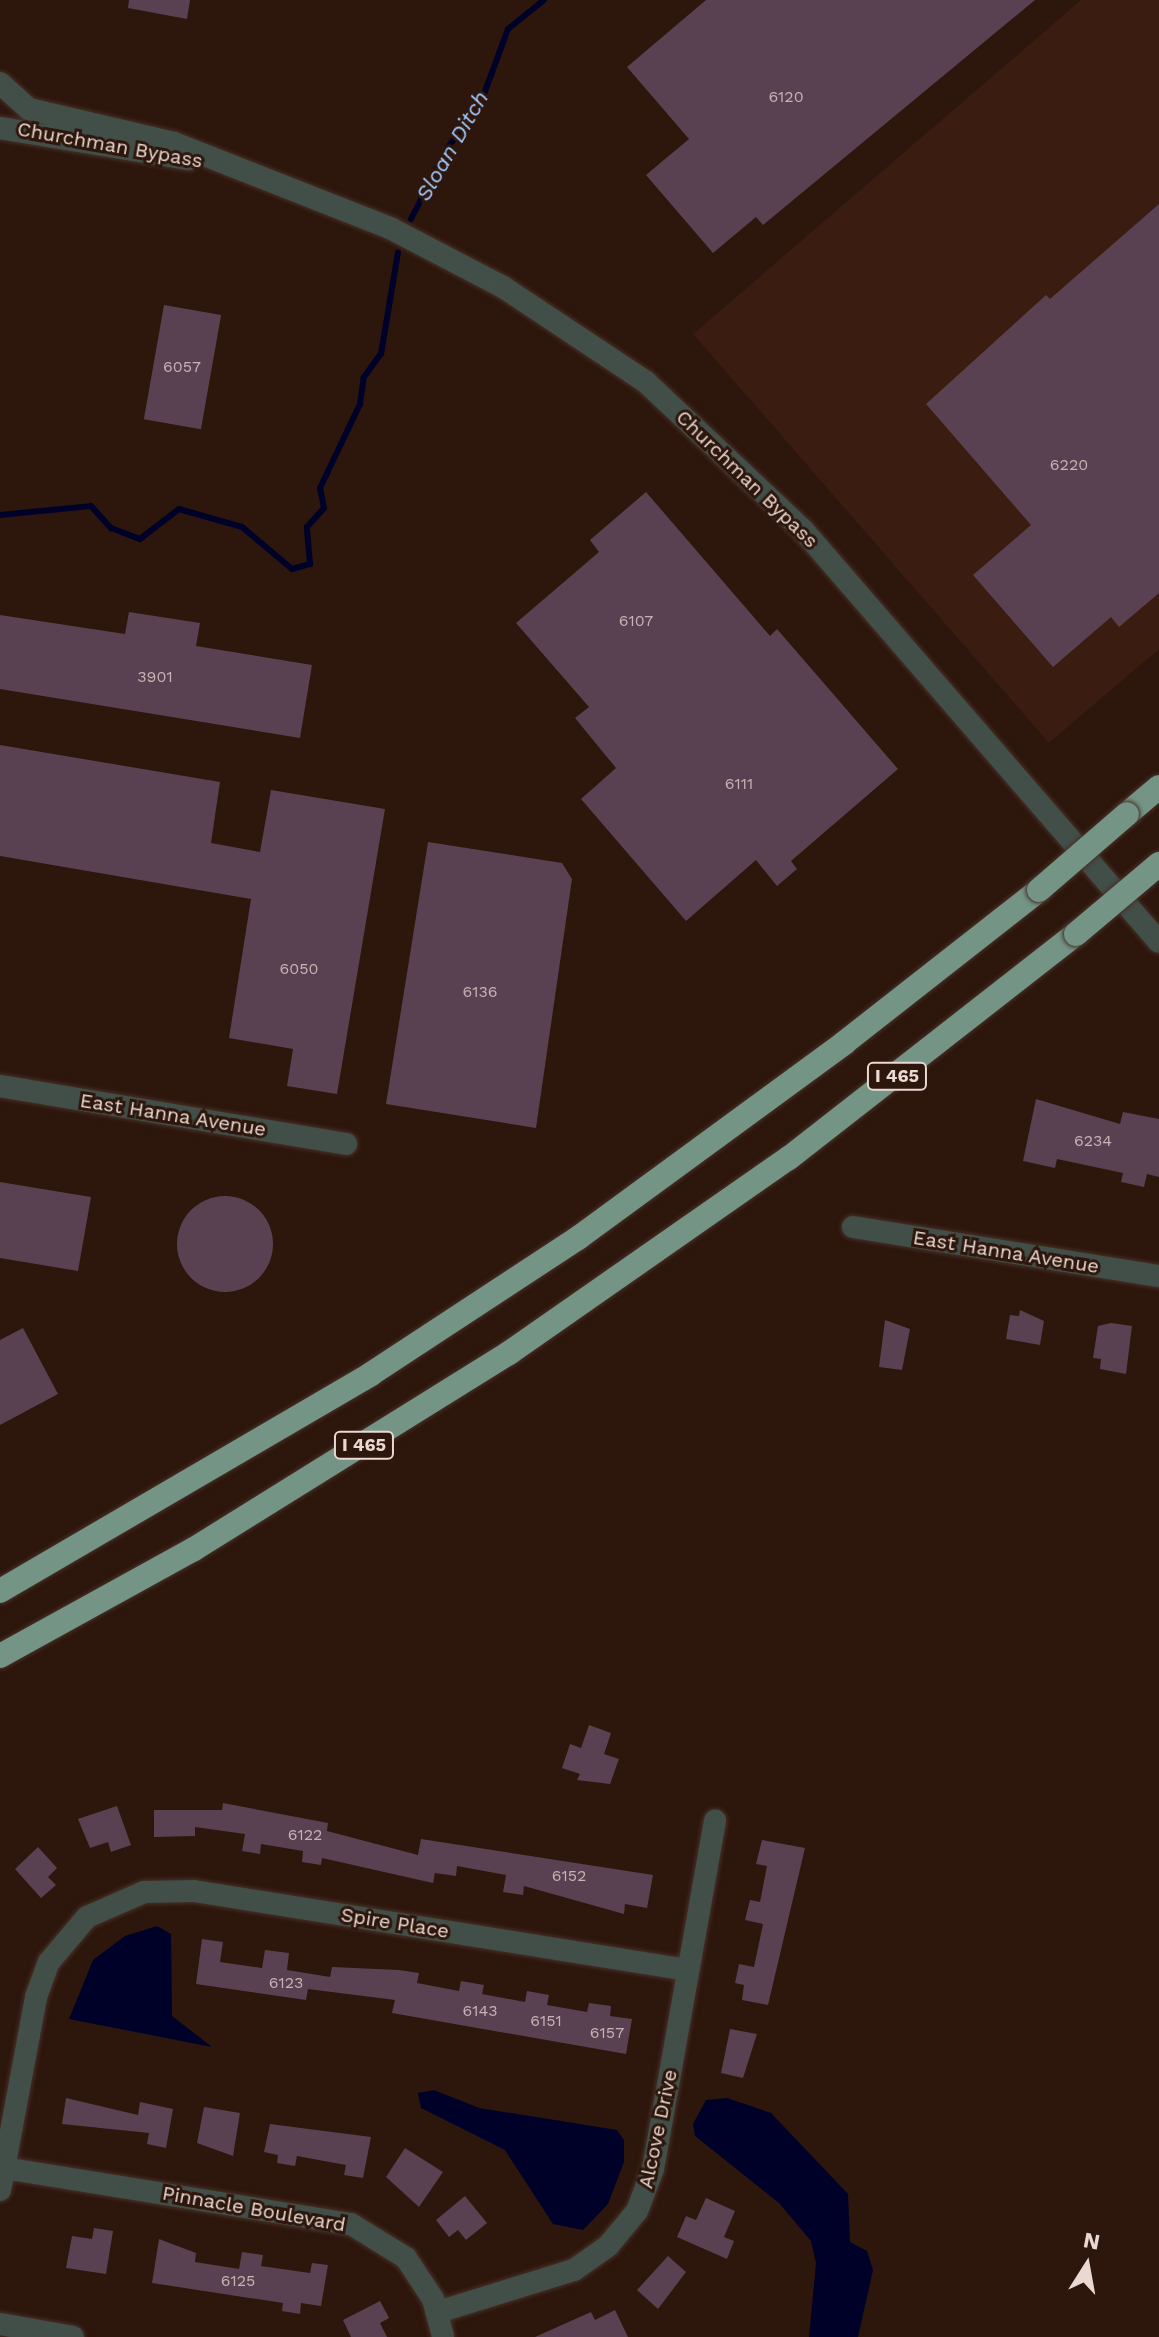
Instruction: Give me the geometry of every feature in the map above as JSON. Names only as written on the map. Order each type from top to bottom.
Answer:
[{"type":"highway","name":"I 465","points":[[0,1591],[371,1374],[578,1238],[844,1043],[1039,890],[1159,787]]},
{"type":"highway","name":"I 465","points":[[0,1656],[207,1541],[509,1353],[789,1158],[1076,934],[1159,864]]},
{"type":"street","name":"Churchman Bypass","points":[[0,83],[29,109],[146,134],[360,215],[475,270],[646,382],[797,523],[1159,942]]},
{"type":"street","name":"Churchman Bypass","points":[[0,128],[221,164]]},
{"type":"street","name":"East Hanna Avenue","points":[[0,1086],[346,1144]]},
{"type":"street","name":"East Hanna Avenue","points":[[853,1227],[1159,1276]]},
{"type":"street","name":"Alcove Drive","points":[[438,2312],[574,2270],[628,2224],[653,2169],[715,1820]]},
{"type":"street","name":"Spire Place","points":[[2,2179],[43,1975],[64,1940],[104,1906],[153,1890],[194,1891],[688,1970]]},
{"type":"street","name":"Pinnacle Boulevard","points":[[2,2179],[351,2224],[402,2254],[438,2312],[443,2337]]},
{"type":"street","points":[[0,2324],[73,2337]]},
{"type":"shaded area","points":[[1081,0],[1159,0],[1159,649],[1049,743],[693,334]]},
{"type":"water","points":[[157,1926],[171,1934],[172,2016],[212,2047],[69,2019],[93,1960],[125,1936]]},
{"type":"water","points":[[434,2090],[479,2108],[617,2130],[624,2140],[624,2162],[608,2204],[583,2230],[553,2224],[505,2150],[421,2108],[418,2093]]},
{"type":"water","points":[[727,2098],[771,2113],[848,2194],[850,2242],[867,2251],[873,2270],[858,2337],[809,2337],[816,2263],[811,2241],[779,2203],[695,2136],[693,2124],[706,2100]]},
{"type":"building","points":[[129,0],[190,0],[187,19],[128,8]]},
{"type":"building","points":[[706,0],[1035,0],[763,225],[756,217],[713,253],[646,175],[689,139],[627,67]]},
{"type":"building","points":[[1159,204],[1159,593],[1119,627],[1111,617],[1053,667],[973,575],[1031,525],[926,404],[1046,295],[1050,299]]},
{"type":"building","points":[[164,305],[221,315],[201,429],[144,419]]},
{"type":"building","points":[[646,492],[770,636],[777,629],[898,769],[791,861],[797,869],[777,886],[756,860],[686,921],[581,799],[616,768],[575,718],[589,707],[516,623],[599,552],[590,540]]},
{"type":"building","points":[[129,612],[200,623],[196,646],[312,665],[300,738],[0,689],[0,615],[125,634]]},
{"type":"building","points":[[0,745],[220,782],[211,843],[260,852],[271,790],[385,809],[337,1094],[287,1086],[293,1049],[229,1038],[251,899],[0,856]]},
{"type":"building","points":[[428,842],[562,863],[572,879],[536,1128],[386,1104]]},
{"type":"building","points":[[1036,1099],[1120,1124],[1123,1112],[1159,1119],[1159,1177],[1147,1174],[1144,1187],[1121,1182],[1123,1173],[1057,1159],[1055,1168],[1023,1161]]},
{"type":"building","points":[[0,1182],[91,1197],[78,1271],[0,1258]]},
{"type":"building","points":[[225,1196],[243,1200],[259,1210],[269,1226],[273,1244],[269,1262],[259,1278],[243,1288],[225,1292],[207,1288],[191,1278],[181,1262],[177,1244],[181,1226],[191,1210],[207,1200]]},
{"type":"building","points":[[1020,1310],[1044,1321],[1040,1345],[1006,1339],[1010,1315],[1019,1316]]},
{"type":"building","points":[[885,1320],[910,1329],[902,1370],[879,1367]]},
{"type":"building","points":[[1111,1323],[1132,1326],[1126,1374],[1100,1369],[1101,1359],[1093,1358],[1098,1326]]},
{"type":"building","points":[[23,1328],[58,1394],[0,1425],[0,1340]]},
{"type":"building","points":[[589,1725],[611,1733],[604,1754],[619,1759],[610,1784],[577,1780],[580,1774],[562,1768],[570,1744],[581,1748]]},
{"type":"building","points":[[223,1803],[328,1823],[327,1831],[418,1855],[421,1839],[653,1875],[647,1908],[625,1904],[624,1914],[524,1886],[523,1895],[503,1892],[506,1875],[457,1866],[456,1876],[435,1873],[433,1883],[322,1858],[321,1865],[302,1862],[303,1851],[261,1844],[260,1854],[242,1851],[245,1834],[195,1827],[195,1836],[154,1837],[154,1810],[222,1810]]},
{"type":"building","points":[[117,1806],[131,1845],[111,1852],[108,1842],[90,1848],[78,1819]]},
{"type":"building","points":[[762,1840],[805,1848],[768,2005],[742,2000],[744,1985],[735,1983],[739,1964],[754,1967],[763,1924],[745,1920],[750,1900],[760,1902],[767,1866],[756,1864]]},
{"type":"building","points":[[38,1847],[57,1868],[48,1877],[56,1885],[41,1898],[15,1869]]},
{"type":"building","points":[[202,1939],[223,1942],[220,1962],[262,1968],[265,1950],[289,1953],[287,1970],[330,1977],[332,1967],[399,1970],[419,1973],[417,1983],[459,1991],[461,1981],[484,1985],[482,1994],[525,2002],[527,1991],[549,1995],[547,2005],[587,2012],[589,2003],[611,2006],[610,2016],[632,2019],[626,2054],[392,2013],[395,2000],[308,1989],[306,2000],[196,1984]]},
{"type":"building","points":[[730,2029],[757,2034],[743,2078],[721,2073]]},
{"type":"building","points":[[66,2098],[138,2115],[140,2102],[173,2109],[166,2148],[147,2144],[149,2133],[62,2124]]},
{"type":"building","points":[[204,2107],[240,2113],[233,2156],[197,2143]]},
{"type":"building","points":[[270,2124],[371,2137],[363,2178],[344,2175],[346,2165],[297,2156],[295,2166],[277,2163],[278,2155],[264,2152]]},
{"type":"building","points":[[405,2148],[443,2172],[419,2207],[386,2177]]},
{"type":"building","points":[[465,2196],[487,2223],[466,2240],[458,2230],[449,2237],[436,2220]]},
{"type":"building","points":[[706,2198],[735,2211],[724,2237],[734,2241],[727,2259],[677,2237],[686,2216],[696,2220]]},
{"type":"building","points":[[94,2228],[113,2231],[106,2274],[66,2268],[72,2236],[92,2239]]},
{"type":"building","points":[[159,2239],[196,2253],[195,2262],[239,2269],[242,2252],[263,2255],[261,2266],[310,2273],[312,2263],[328,2265],[321,2306],[301,2303],[300,2314],[282,2311],[283,2303],[152,2283]]},
{"type":"building","points":[[668,2256],[686,2272],[658,2309],[637,2290]]},
{"type":"building","points":[[380,2301],[389,2318],[380,2323],[387,2337],[351,2337],[343,2320]]},
{"type":"building","points":[[615,2310],[628,2337],[535,2337],[591,2312],[595,2320]]},
{"type":"waterway","name":"Sloan Ditch","points":[[411,219],[448,147],[480,105],[508,29],[544,0]]},
{"type":"waterway","name":"Sloan Ditch","points":[[0,515],[91,506],[111,528],[140,539],[179,509],[242,527],[292,569],[310,564],[307,527],[324,508],[320,488],[360,404],[364,377],[381,354],[398,252]]}]
